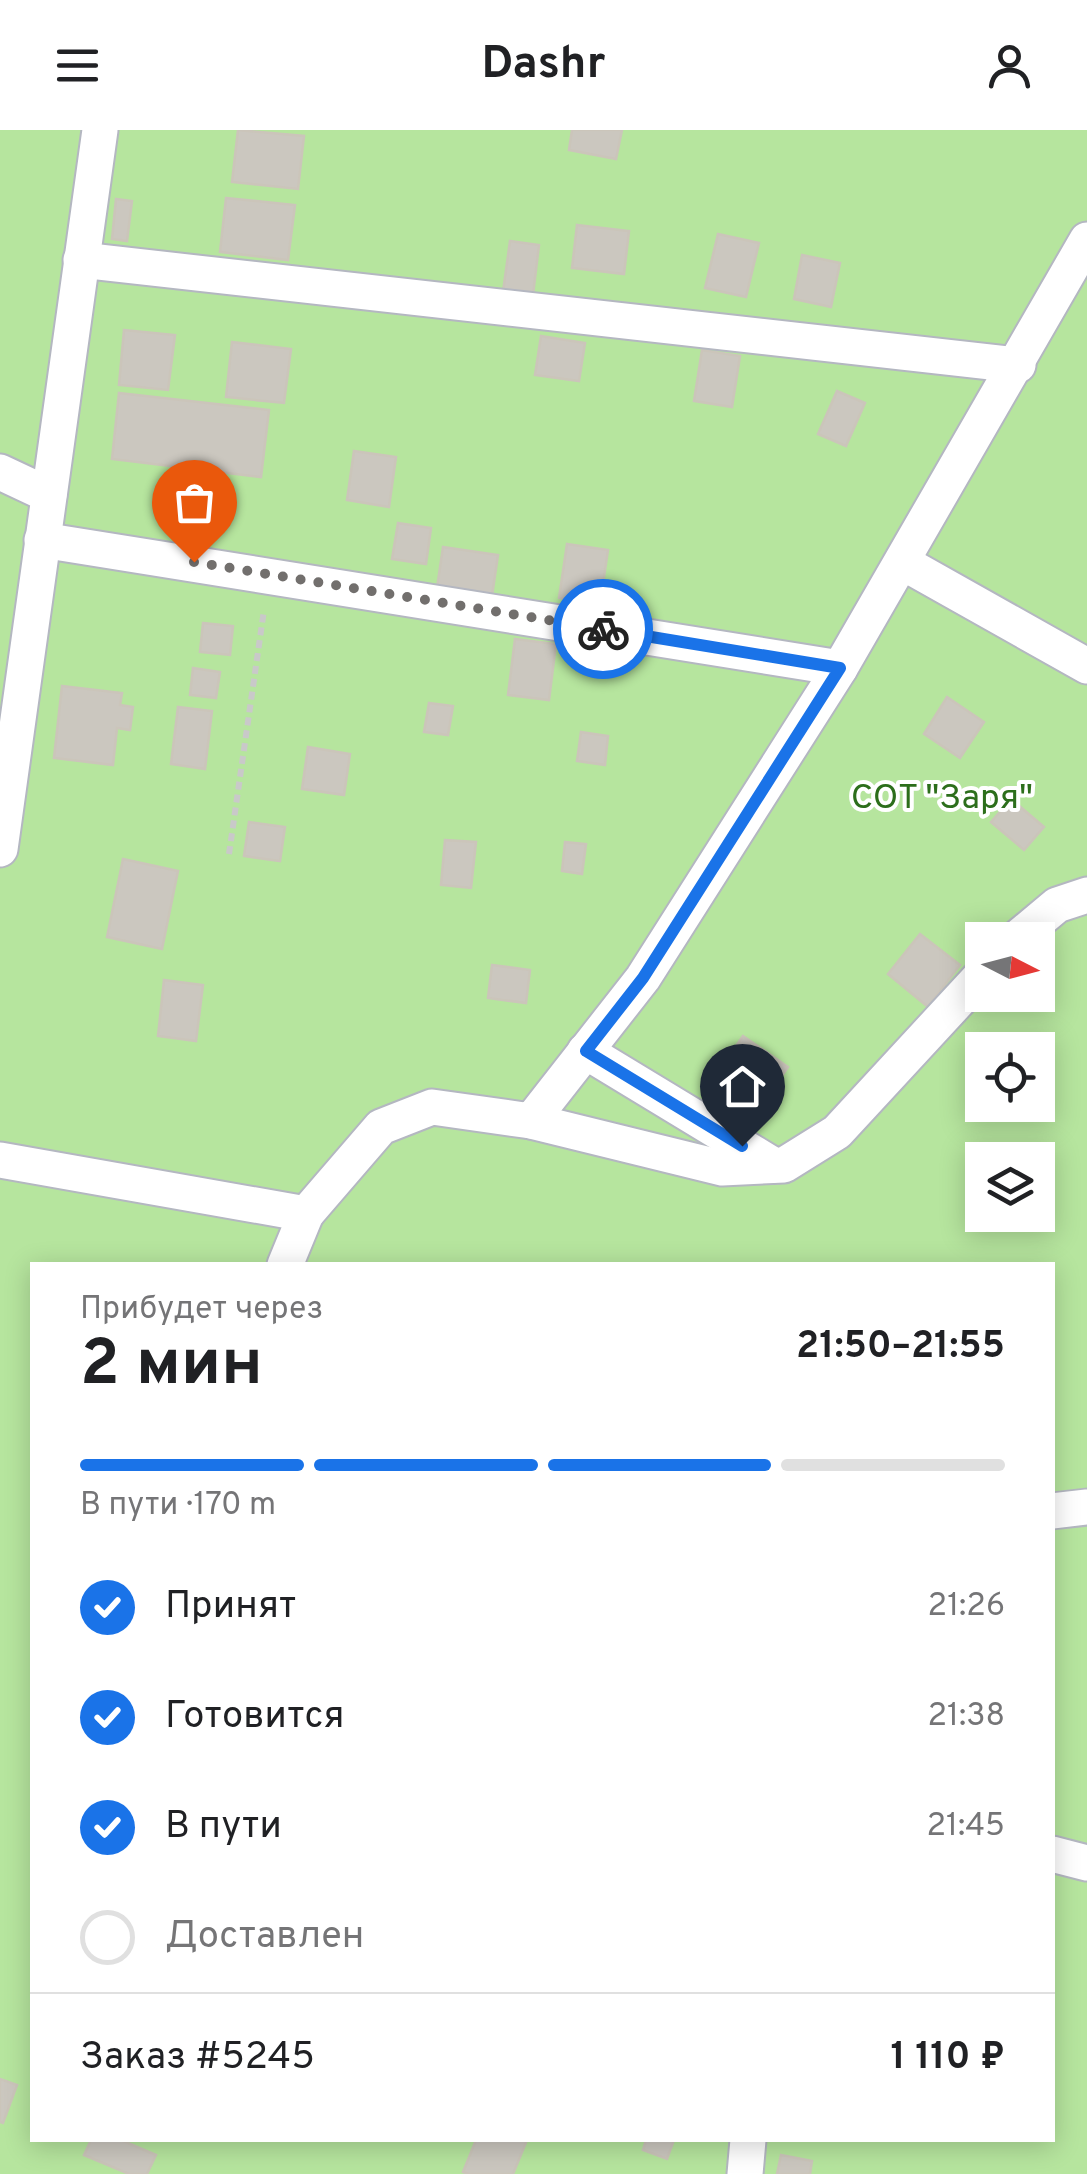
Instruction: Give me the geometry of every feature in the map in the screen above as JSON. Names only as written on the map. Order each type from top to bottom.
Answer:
[{"type":"street","points":[[0,849],[100,130]]},
{"type":"street","points":[[531,1120],[643,978],[840,668],[1087,240]]},
{"type":"street","points":[[81,260],[1018,365]]},
{"type":"street","points":[[0,472],[49,495]]},
{"type":"street","points":[[42,540],[840,668]]},
{"type":"street","points":[[902,562],[1087,666]]},
{"type":"street","points":[[1037,922],[1057,905],[1087,895]]},
{"type":"street","points":[[285,1262],[306,1214],[381,1128],[432,1107],[531,1120],[722,1168],[784,1165],[837,1132],[965,993]]},
{"type":"street","points":[[586,1051],[773,1166]]},
{"type":"street","points":[[0,1160],[306,1214]]},
{"type":"street","points":[[1055,1511],[1087,1507]]},
{"type":"street","points":[[1055,1855],[1087,1864]]},
{"type":"street","points":[[745,2174],[748,2142]]},
{"type":"path","points":[[229,854],[269,574]]},
{"type":"green space","name":"СОТ \"Заря\"","points":[[0,130],[1087,130],[1087,2174],[0,2174]]},
{"type":"building","points":[[238,130],[304,136],[298,189],[232,182]]},
{"type":"building","points":[[572,130],[622,130],[616,159],[569,150]]},
{"type":"building","points":[[226,198],[295,205],[288,260],[220,252]]},
{"type":"building","points":[[116,199],[132,201],[127,241],[112,239]]},
{"type":"building","points":[[577,225],[629,231],[624,274],[572,268]]},
{"type":"building","points":[[718,234],[759,243],[746,297],[705,288]]},
{"type":"building","points":[[510,241],[539,245],[533,295],[503,292]]},
{"type":"building","points":[[802,255],[840,263],[831,307],[794,299]]},
{"type":"building","points":[[124,330],[175,335],[168,390],[119,385]]},
{"type":"building","points":[[541,336],[585,343],[579,381],[535,375]]},
{"type":"building","points":[[232,342],[291,349],[284,403],[226,397]]},
{"type":"building","points":[[702,350],[740,356],[732,407],[694,401]]},
{"type":"building","points":[[837,391],[865,403],[846,446],[818,434]]},
{"type":"building","points":[[119,393],[269,410],[261,477],[112,459]]},
{"type":"building","points":[[354,451],[396,457],[389,507],[347,500]]},
{"type":"building","points":[[398,523],[431,528],[426,564],[392,559]]},
{"type":"building","points":[[567,544],[608,550],[600,604],[559,598]]},
{"type":"building","points":[[443,547],[498,555],[492,596],[437,588]]},
{"type":"building","points":[[203,623],[233,626],[230,655],[200,652]]},
{"type":"building","points":[[515,639],[556,644],[549,700],[508,695]]},
{"type":"building","points":[[193,668],[220,672],[216,698],[190,695]]},
{"type":"building","points":[[62,686],[122,693],[120,705],[133,707],[130,730],[117,728],[113,765],[54,758]]},
{"type":"building","points":[[947,697],[984,722],[960,758],[924,734]]},
{"type":"building","points":[[429,703],[453,706],[448,735],[424,732]]},
{"type":"building","points":[[178,707],[212,711],[205,769],[171,764]]},
{"type":"building","points":[[581,732],[608,736],[605,765],[577,761]]},
{"type":"building","points":[[308,747],[350,754],[344,795],[302,789]]},
{"type":"building","points":[[1011,799],[1044,827],[1024,850],[991,822]]},
{"type":"building","points":[[249,822],[285,827],[280,861],[244,856]]},
{"type":"building","points":[[445,840],[476,842],[471,888],[441,885]]},
{"type":"building","points":[[565,842],[586,844],[582,874],[562,871]]},
{"type":"building","points":[[123,859],[178,871],[162,949],[107,937]]},
{"type":"building","points":[[920,934],[960,965],[928,1007],[888,974]]},
{"type":"building","points":[[492,965],[530,970],[526,1003],[488,998]]},
{"type":"building","points":[[164,980],[203,985],[196,1041],[158,1036]]},
{"type":"building","points":[[743,1036],[788,1067],[754,1116],[709,1085]]},
{"type":"building","points":[[0,2079],[17,2085],[3,2123],[0,2122]]},
{"type":"building","points":[[90,2142],[126,2142],[156,2155],[147,2174],[129,2174],[84,2155]]},
{"type":"building","points":[[475,2142],[526,2142],[513,2174],[463,2172]]},
{"type":"building","points":[[645,2142],[673,2142],[667,2159],[643,2150]]},
{"type":"building","points":[[781,2155],[812,2161],[810,2174],[777,2174]]},
{"type":"way so far","points":[[194,562],[603,629]]},
{"type":"route","points":[[603,629],[840,668],[643,978],[586,1051],[742,1146]]}]
